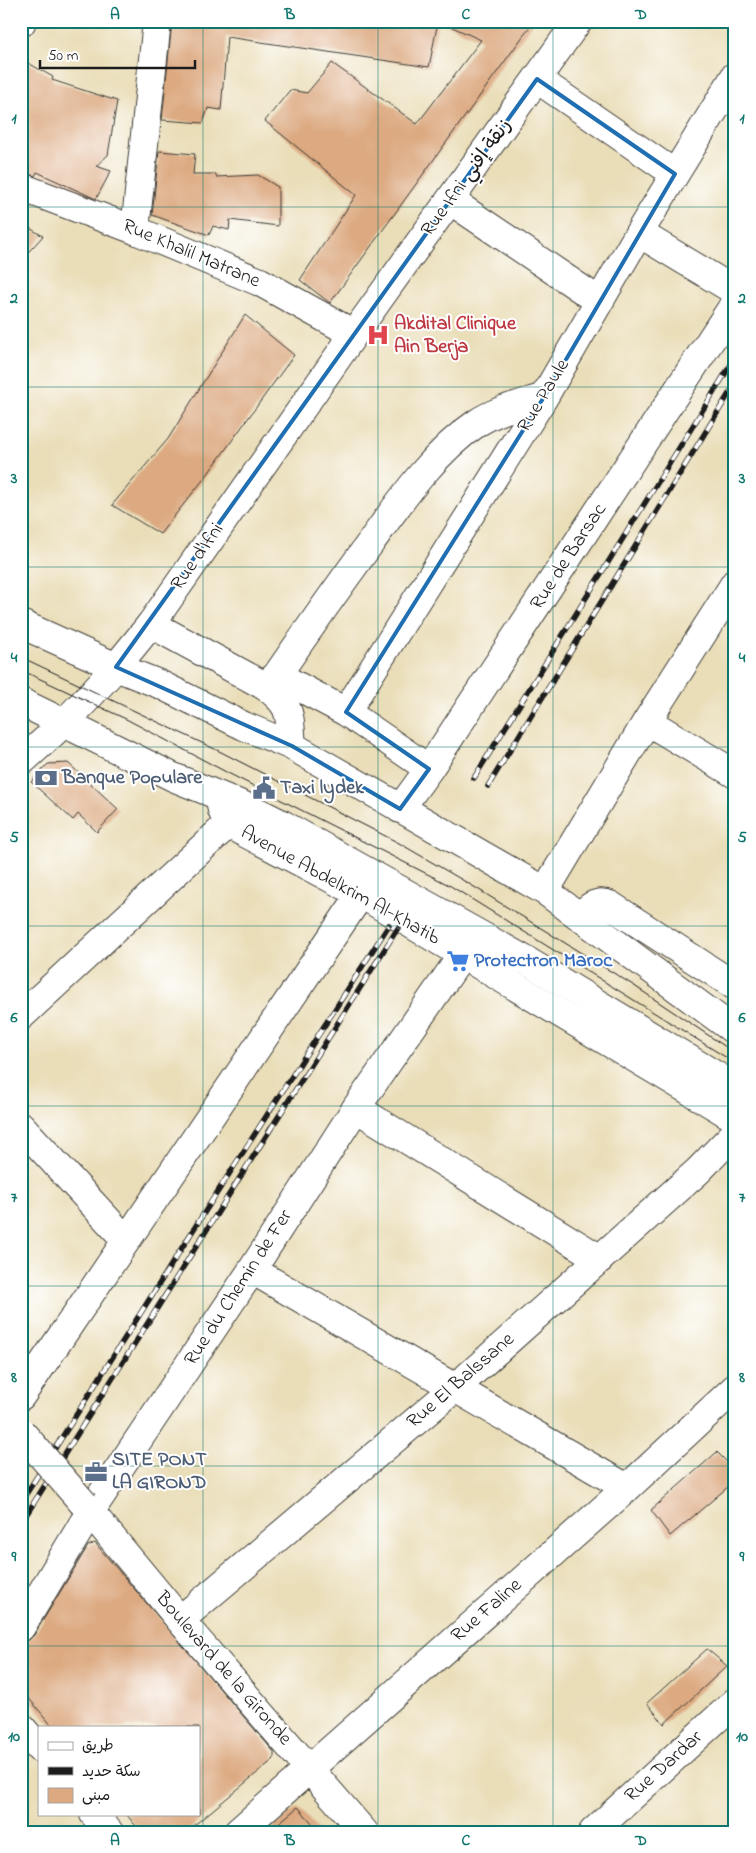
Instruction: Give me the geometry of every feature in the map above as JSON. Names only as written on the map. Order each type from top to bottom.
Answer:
[{"type":"main road","points":[[135,230],[157,21]]},
{"type":"main road","name":"Rue Ifni زنقة إفني","points":[[354,334],[578,21]]},
{"type":"main road","name":"Rue Paule","points":[[346,712],[544,397],[599,301],[735,76]]},
{"type":"main road","points":[[537,79],[675,174]]},
{"type":"main road","name":"Rue Khalil Matrane","points":[[21,187],[135,230],[260,282],[354,334]]},
{"type":"main road","points":[[451,200],[599,301]]},
{"type":"main road","points":[[639,234],[735,290]]},
{"type":"main road","name":"Rue de Barsac","points":[[400,809],[429,769],[735,303]]},
{"type":"main road","name":"Rue d'Ifni","points":[[21,762],[64,723],[116,667],[151,624],[354,334]]},
{"type":"main road","points":[[271,681],[396,508],[430,467],[456,440],[478,422],[499,412],[544,397]]},
{"type":"main road","points":[[545,891],[647,721],[735,583]]},
{"type":"main road","points":[[21,624],[116,667],[159,684],[244,726],[292,746],[545,891],[735,1031]]},
{"type":"main road","points":[[151,624],[271,681],[346,712],[429,769]]},
{"type":"main road","points":[[271,681],[285,703],[289,716],[292,746]]},
{"type":"main road","points":[[21,702],[172,777],[254,810],[282,824],[527,961],[735,1087]]},
{"type":"main road","points":[[647,721],[735,774]]},
{"type":"main road","name":"Avenue Abdelkrim Al-Khatib","points":[[219,796],[228,824],[361,894],[735,1118]]},
{"type":"main road","points":[[21,1016],[228,824]]},
{"type":"main road","points":[[21,1396],[361,894]]},
{"type":"main road","points":[[581,916],[593,904],[610,905],[735,986]]},
{"type":"main road","points":[[463,954],[527,961]]},
{"type":"main road","name":"Rue du Chemin de Fer","points":[[21,1627],[87,1508],[252,1270],[356,1108],[463,954]]},
{"type":"main road","points":[[356,1108],[600,1259]]},
{"type":"main road","points":[[21,1126],[126,1240]]},
{"type":"main road","name":"Rue El Balssane","points":[[180,1620],[455,1388],[698,1171],[735,1133]]},
{"type":"main road","points":[[252,1270],[626,1488]]},
{"type":"main road","name":"Rue Faline","points":[[238,1832],[626,1488],[735,1388]]},
{"type":"main road","name":"Boulevard de la Gironde","points":[[21,1432],[180,1620],[364,1832]]},
{"type":"main road","name":"Rue Dardar","points":[[593,1832],[735,1702]]},
{"type":"main road","points":[[21,1727],[38,1747]]},
{"type":"main road","points":[[96,1816],[109,1832]]},
{"type":"highlighted area","points":[[537,79],[675,174],[544,397],[346,712],[429,769],[400,809],[292,746],[116,667]]},
{"type":"building","points":[[172,21],[438,21],[429,67],[227,37],[221,110],[208,108],[203,123],[162,120]]},
{"type":"building","points":[[439,21],[534,21],[330,303],[300,280],[356,195],[265,121],[290,90],[307,93],[332,63],[417,124],[481,40]]},
{"type":"building","points":[[21,59],[53,77],[52,80],[117,101],[108,155],[96,166],[111,171],[96,199],[37,172],[35,176],[21,172]]},
{"type":"building","points":[[159,151],[195,154],[193,174],[216,174],[216,177],[258,175],[278,187],[278,226],[230,220],[229,230],[213,226],[209,235],[152,215]]},
{"type":"building","points":[[21,223],[43,236],[21,260]]},
{"type":"building","points":[[245,315],[294,355],[207,475],[160,534],[112,505],[168,439]]},
{"type":"building","points":[[68,763],[118,809],[97,832],[78,814],[73,820],[31,782],[48,764]]},
{"type":"building","points":[[717,1452],[727,1462],[735,1456],[735,1481],[670,1536],[651,1510]]},
{"type":"building","points":[[95,1543],[274,1752],[274,1759],[186,1832],[141,1832],[128,1816],[200,1816],[200,1726],[52,1726],[21,1689],[21,1643],[29,1640],[34,1635],[88,1546]]},
{"type":"building","points":[[707,1649],[727,1666],[664,1724],[647,1703]]},
{"type":"building","points":[[298,1807],[320,1832],[268,1832]]},
{"type":"tram line","points":[[21,657],[221,752],[399,843],[633,985],[735,1053]]},
{"type":"tram line","points":[[21,670],[128,720],[449,885],[735,1063]]},
{"type":"railway","points":[[474,778],[735,358]]},
{"type":"railway","points":[[488,786],[735,384]]},
{"type":"railway","points":[[21,1502],[389,925]]},
{"type":"railway","points":[[21,1523],[398,928]]},
{"type":"place","name":"Akdital Clinique Ain Berja","points":[[378,335]]},
{"type":"place","name":"Banque Populare","points":[[46,778]]},
{"type":"place","name":"Taxi lydek","points":[[264,788]]},
{"type":"place","name":"Protectron Maroc","points":[[458,961]]},
{"type":"place","name":"SITE PONT LA GIROND","points":[[96,1472]]}]
